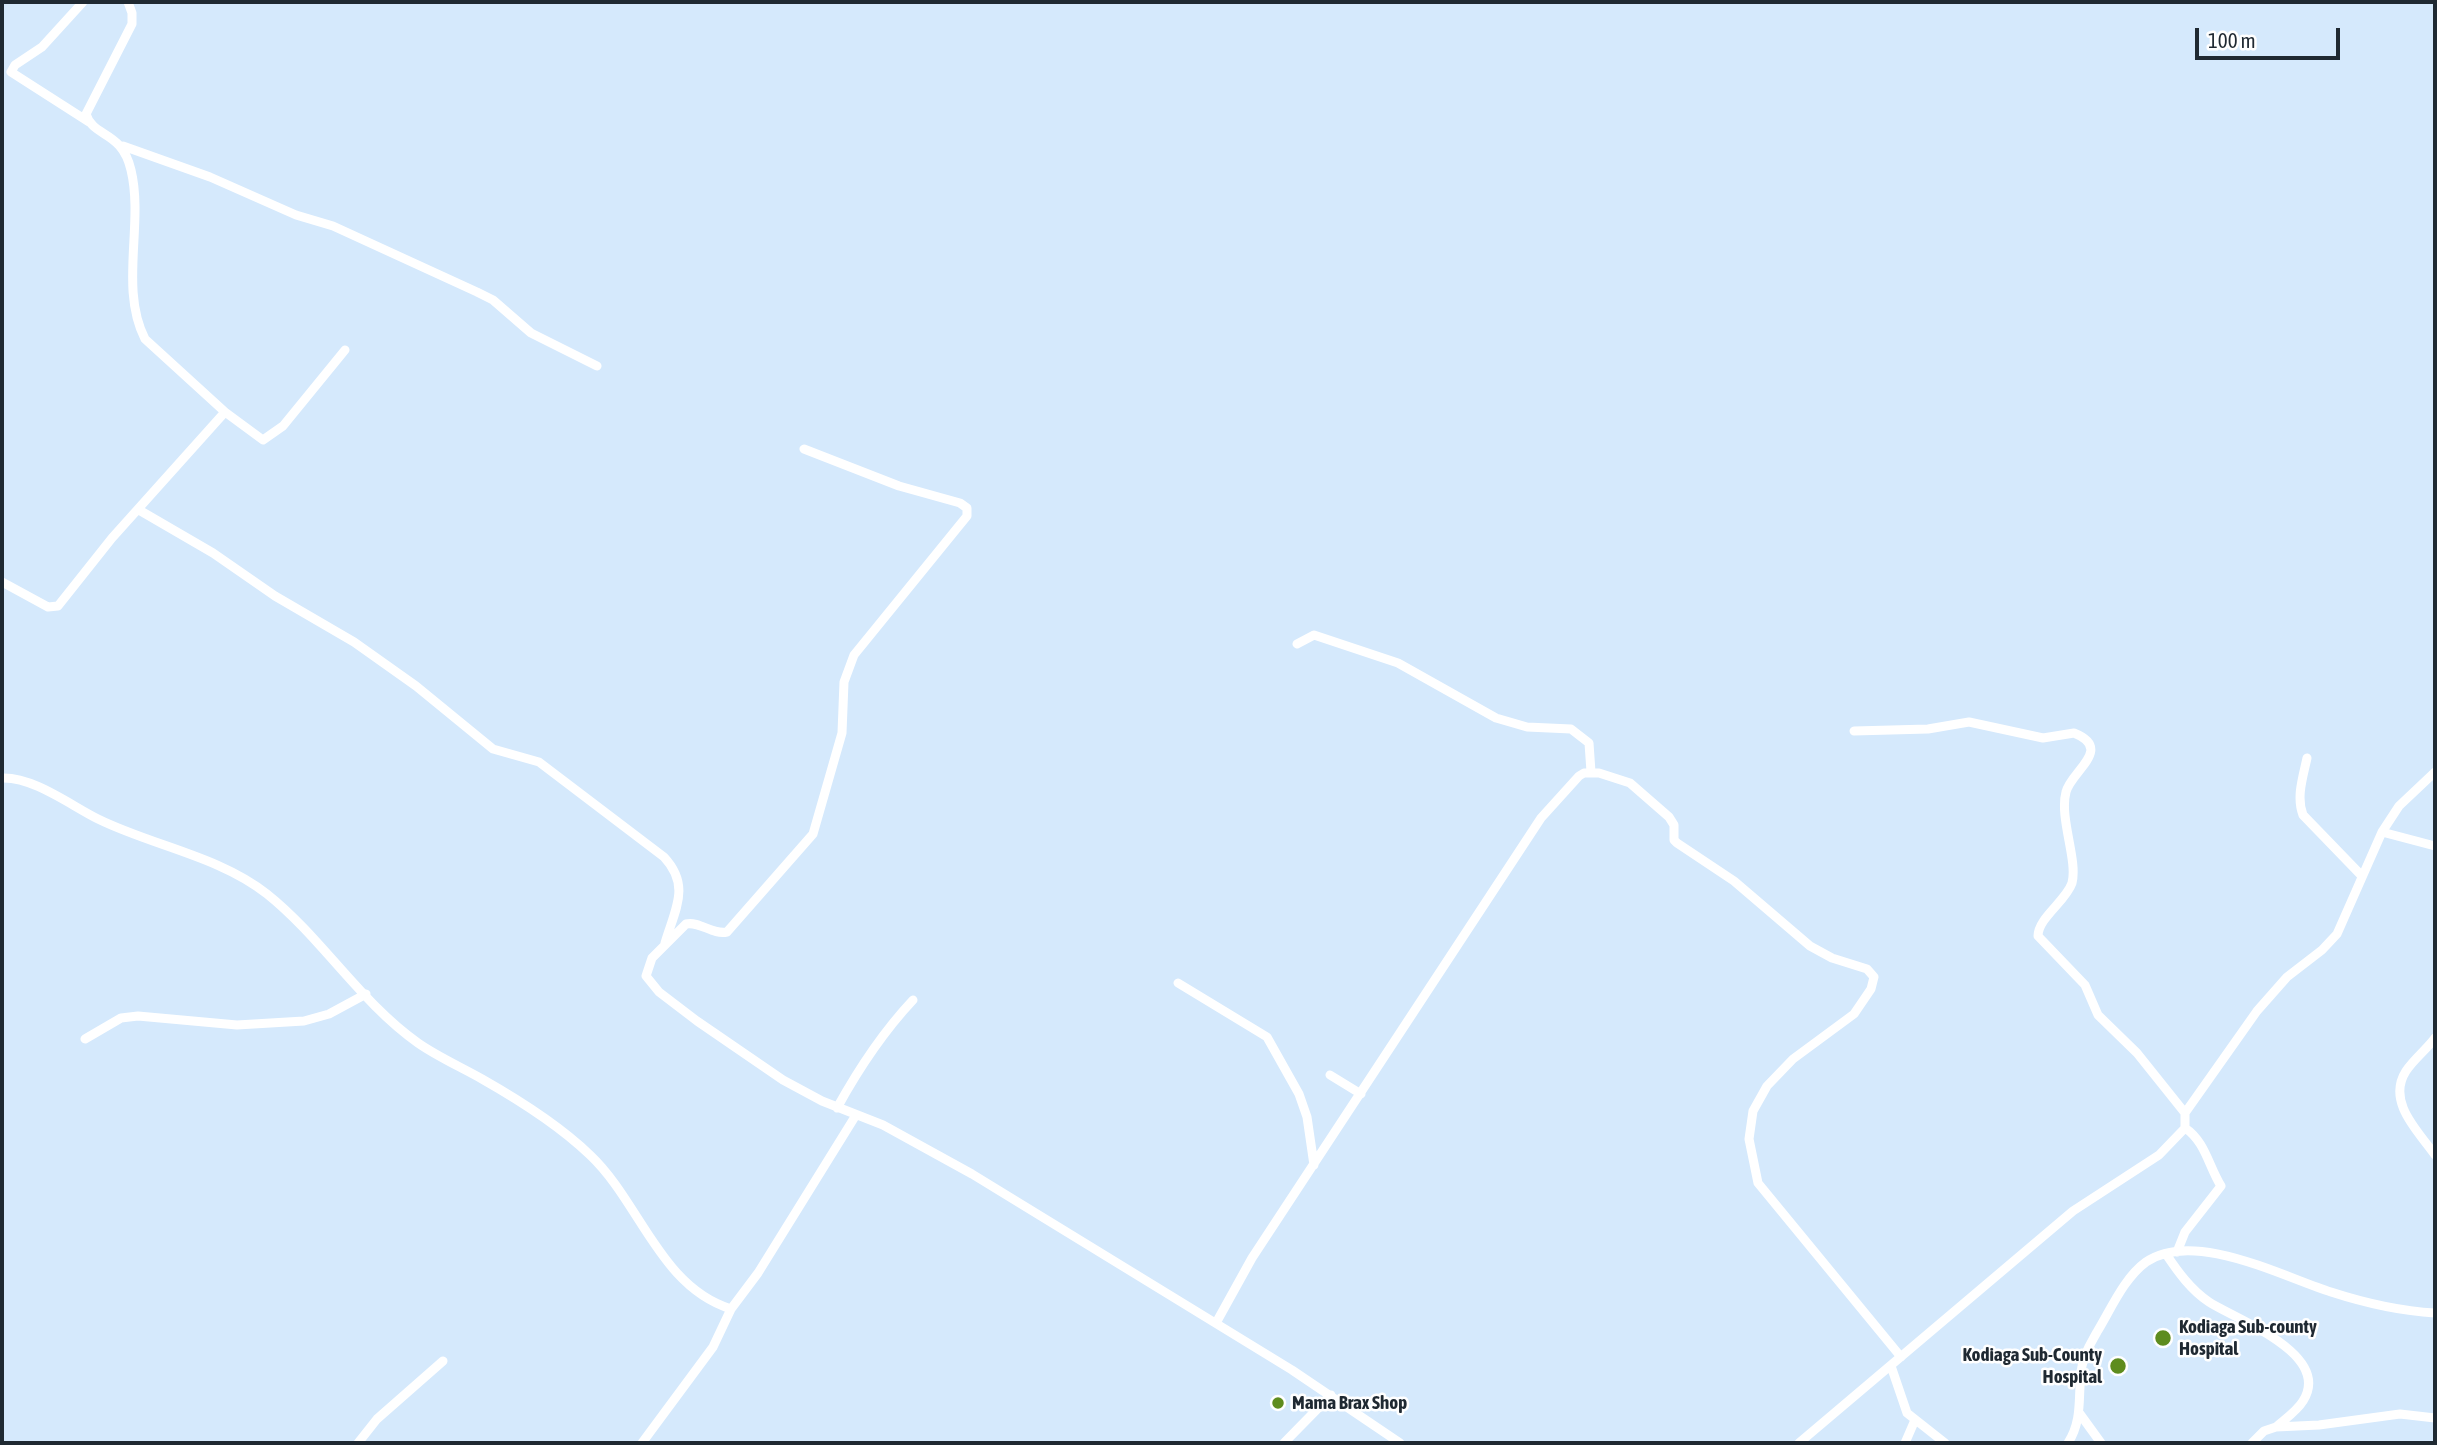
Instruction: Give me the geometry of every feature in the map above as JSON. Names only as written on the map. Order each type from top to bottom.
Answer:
[{"type":"street","points":[[83,2],[42,47],[15,65],[11,72],[122,146],[210,177],[296,215],[333,226],[477,292],[493,300],[531,333],[597,366]]},
{"type":"street","points":[[89,122],[86,110],[102,86],[132,24],[128,2]]},
{"type":"street","points":[[122,146],[136,198],[133,278],[139,326],[145,339],[258,439],[268,438],[283,426],[345,350]]},
{"type":"street","points":[[2,582],[48,607],[58,606],[112,538],[225,412]]},
{"type":"street","points":[[804,449],[899,486],[960,503],[967,508],[967,516],[854,655],[847,669],[842,733],[809,842],[727,932],[720,933],[692,922],[665,944],[646,969],[646,976],[659,992],[783,1080],[837,1108],[895,1131],[972,1174],[1331,1395],[1400,1443]]},
{"type":"street","points":[[139,510],[213,552],[275,596],[354,642],[416,687],[493,749],[539,762],[664,857],[675,869],[680,881],[680,895],[665,944]]},
{"type":"street","points":[[1297,644],[1314,635],[1398,663],[1496,718],[1527,727],[1572,729],[1589,743],[1591,772]]},
{"type":"street","points":[[1854,731],[1928,729],[1969,722],[2043,738],[2074,733],[2088,743],[2091,750],[2090,759],[2071,780],[2065,792],[2064,807],[2073,878],[2065,897],[2038,932],[2038,936],[2085,985],[2098,1015],[2137,1053],[2185,1113]]},
{"type":"street","points":[[2307,758],[2300,790],[2299,806],[2303,815],[2361,875]]},
{"type":"street","points":[[1216,1323],[1252,1258],[1541,818],[1578,776],[1591,772],[1630,783],[1669,817],[1674,825],[1677,843],[1734,881],[1810,946],[1838,961],[1867,969],[1874,977],[1871,989],[1854,1014],[1793,1059],[1768,1086],[1754,1111],[1749,1139],[1758,1183],[1901,1357]]},
{"type":"street","points":[[1799,1443],[2073,1211],[2159,1156],[2185,1128],[2185,1113],[2257,1011],[2287,977],[2322,950],[2337,934],[2382,832],[2399,806],[2435,772]]},
{"type":"street","points":[[2,778],[11,777],[35,786],[123,830],[238,876],[274,901],[378,1009],[419,1044],[484,1080],[574,1140],[593,1157],[660,1252],[689,1285],[731,1309]]},
{"type":"street","points":[[2382,832],[2435,846]]},
{"type":"street","points":[[1178,983],[1268,1037],[1299,1094],[1314,1143],[1314,1166]]},
{"type":"street","points":[[85,1039],[121,1018],[138,1016],[274,1026],[329,1014],[366,994]]},
{"type":"street","points":[[837,1108],[855,1075],[885,1033],[914,1000]]},
{"type":"street","points":[[2435,1038],[2406,1071],[2400,1086],[2400,1104],[2435,1155]]},
{"type":"street","points":[[1330,1075],[1361,1094]]},
{"type":"street","points":[[642,1443],[713,1347],[731,1309],[758,1273],[856,1115]]},
{"type":"street","points":[[2177,1252],[2185,1232],[2221,1186],[2208,1166],[2201,1143],[2185,1128]]},
{"type":"street","points":[[2068,1443],[2080,1414],[2082,1365],[2091,1342],[2127,1283],[2144,1264],[2166,1254],[2204,1253],[2263,1265],[2338,1294],[2390,1308],[2435,1313]]},
{"type":"street","points":[[2166,1254],[2184,1280],[2207,1301],[2275,1336],[2306,1372],[2308,1384],[2302,1402],[2276,1427]]},
{"type":"street","points":[[358,1443],[377,1419],[443,1361]]},
{"type":"street","points":[[1891,1366],[1902,1405],[1915,1420],[1945,1443]]},
{"type":"street","points":[[1284,1443],[1331,1395]]},
{"type":"street","points":[[2080,1414],[2101,1443]]},
{"type":"street","points":[[2252,1443],[2264,1431],[2276,1427],[2319,1425],[2400,1414],[2435,1418]]},
{"type":"street","points":[[1905,1443],[1915,1420]]},
{"type":"place","name":"Kodiaga Sub-county Hospital","points":[[2163,1338]]},
{"type":"place","name":"Kodiaga Sub-County Hospital","points":[[2118,1366]]},
{"type":"place","name":"Mama Brax Shop","points":[[1278,1403]]}]
